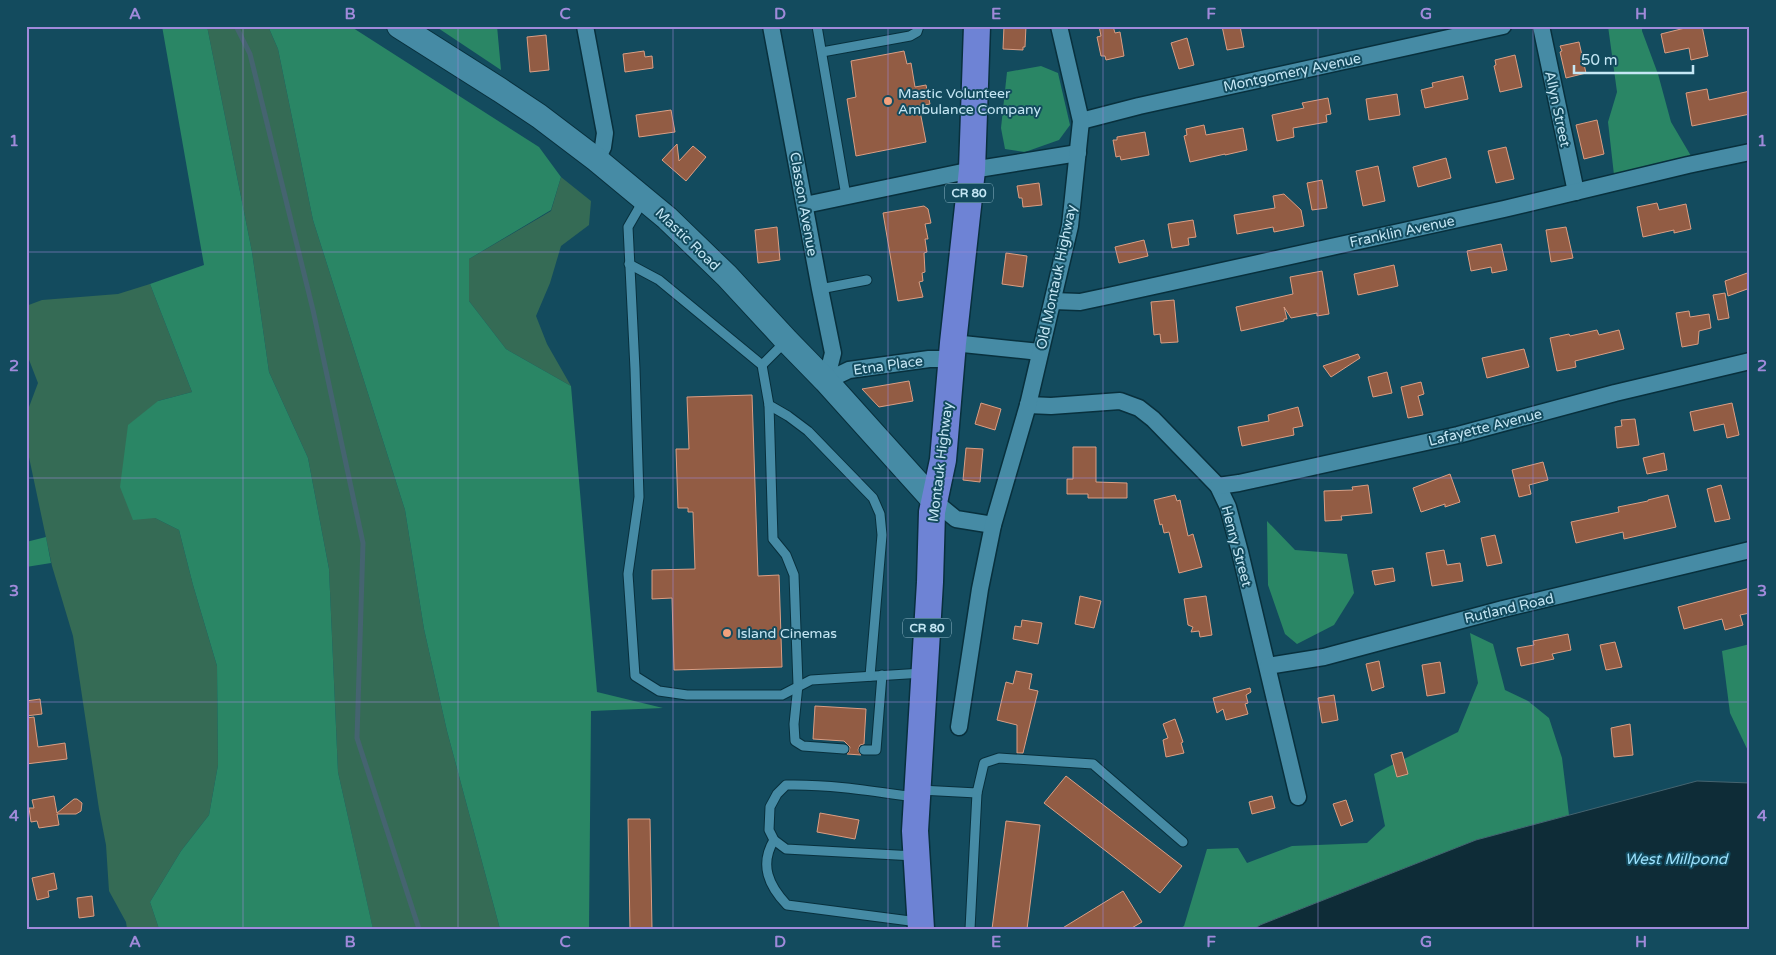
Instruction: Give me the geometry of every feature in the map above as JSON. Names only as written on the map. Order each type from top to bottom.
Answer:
[{"type":"main road","name":"Mastic Road","points":[[399,26],[500,90],[597,160],[645,198],[720,269],[786,341],[826,381],[934,501]]},
{"type":"main road","name":"Montauk Highway","points":[[921,926],[915,831],[930,582],[932,512],[943,460],[952,351],[972,170],[977,26]]},
{"type":"street","points":[[586,26],[605,134],[603,146],[597,160]]},
{"type":"street","name":"Classon Avenue","points":[[771,26],[833,353],[826,381]]},
{"type":"street","name":"Old Montauk Highway","points":[[959,727],[980,589],[993,525],[1028,405],[1070,226],[1081,121],[1059,26]]},
{"type":"street","name":"Montgomery Avenue","points":[[1081,121],[1177,97],[1503,26]]},
{"type":"street","name":"Allyn Street","points":[[1541,26],[1576,192]]},
{"type":"street","points":[[805,205],[972,170],[1078,152]]},
{"type":"street","name":"Franklin Avenue","points":[[1053,301],[1080,302],[1113,295],[1750,152]]},
{"type":"street","name":"Etna Place","points":[[826,381],[849,370],[929,359],[952,351],[1040,352]]},
{"type":"street","name":"Lafayette Avenue","points":[[1218,486],[1458,435],[1615,393],[1750,361]]},
{"type":"street","name":"Henry Street","points":[[1028,405],[1075,405],[1120,400],[1139,408],[1153,419],[1218,486],[1228,507],[1268,666],[1298,797]]},
{"type":"street","points":[[934,501],[956,519],[993,525]]},
{"type":"street","name":"Rutland Road","points":[[1268,666],[1324,657],[1503,609],[1750,550]]},
{"type":"lane","points":[[817,26],[846,196]]},
{"type":"lane","points":[[822,52],[910,36],[917,32],[919,26]]},
{"type":"lane","points":[[645,198],[628,227],[639,497],[628,574],[635,676],[659,691],[687,695],[782,694],[811,680],[924,673]]},
{"type":"lane","points":[[630,264],[659,280],[762,365],[769,405],[773,539],[786,555],[794,575],[798,685],[794,724],[795,741],[803,746],[844,749]]},
{"type":"lane","points":[[820,290],[867,280]]},
{"type":"lane","points":[[762,365],[786,341]]},
{"type":"lane","points":[[769,405],[788,416],[820,441],[873,498],[880,514],[882,535],[870,676]]},
{"type":"lane","points":[[864,750],[876,750],[882,675]]},
{"type":"lane","points":[[970,929],[977,793],[984,763],[999,758],[1093,764],[1183,842]]},
{"type":"lane","points":[[916,856],[786,849],[774,840],[769,830],[770,807],[777,794],[786,785],[806,784],[917,793],[977,793]]},
{"type":"lane","points":[[774,840],[767,860],[769,881],[787,905],[921,926]]},
{"type":"green space","points":[[162,26],[207,26],[252,252],[269,372],[308,458],[329,569],[338,772],[373,929],[159,929],[150,902],[181,851],[209,815],[218,765],[217,666],[179,530],[155,518],[133,520],[120,487],[128,425],[158,401],[192,392],[150,284],[204,265]]},
{"type":"green space","points":[[207,26],[268,26],[278,49],[313,220],[405,510],[424,629],[447,731],[500,929],[373,929],[338,772],[329,569],[308,458],[269,372],[252,252]]},
{"type":"green space","points":[[268,26],[350,26],[539,147],[561,177],[551,210],[469,259],[469,301],[506,349],[571,386],[597,692],[663,708],[591,711],[589,929],[500,929],[447,731],[424,629],[405,510],[313,220],[278,49]]},
{"type":"green space","points":[[435,26],[497,26],[501,70]]},
{"type":"green space","points":[[1608,26],[1642,26],[1671,122],[1691,156],[1614,175],[1608,122],[1617,92]]},
{"type":"green space","points":[[1041,66],[1058,73],[1070,125],[1059,140],[1025,152],[1005,149],[1001,128],[1007,72]]},
{"type":"green space","points":[[561,177],[591,201],[589,225],[561,246],[550,283],[536,316],[547,344],[571,386],[506,349],[469,301],[469,259],[551,211]]},
{"type":"green space","points":[[150,284],[192,392],[158,401],[155,518],[179,530],[217,666],[218,765],[209,815],[181,851],[150,902],[159,929],[127,929],[126,922],[109,891],[106,845],[73,636],[52,566],[26,443],[26,415],[38,383],[26,352],[26,306],[42,300],[118,294]]},
{"type":"green space","points":[[1267,521],[1295,550],[1347,554],[1354,593],[1334,625],[1297,644],[1285,634],[1268,585]]},
{"type":"green space","points":[[46,537],[51,563],[26,567],[26,542]]},
{"type":"green space","points":[[1470,633],[1493,644],[1505,690],[1528,701],[1549,718],[1562,758],[1569,815],[1476,840],[1254,929],[1179,929],[1184,926],[1207,849],[1238,848],[1247,863],[1292,846],[1367,843],[1385,826],[1374,774],[1458,732],[1478,683]]},
{"type":"green space","points":[[1750,644],[1750,755],[1730,713],[1722,651]]},
{"type":"water","name":"West Millpond","points":[[1697,781],[1750,783],[1750,929],[1254,929],[1476,840]]},
{"type":"building","points":[[1004,26],[1026,26],[1025,47],[1023,47],[1023,50],[1003,49]]},
{"type":"building","points":[[1099,26],[1113,26],[1115,33],[1120,32],[1124,56],[1106,60],[1105,56],[1101,56],[1097,37],[1101,36]]},
{"type":"building","points":[[1222,26],[1240,26],[1244,47],[1227,50]]},
{"type":"building","points":[[1693,26],[1702,26],[1708,56],[1691,60],[1689,48],[1665,53],[1661,34]]},
{"type":"building","points":[[546,35],[549,70],[530,72],[527,37]]},
{"type":"building","points":[[1187,38],[1194,65],[1179,69],[1171,43]]},
{"type":"building","points":[[1579,42],[1586,73],[1566,78],[1560,46]]},
{"type":"building","points":[[644,51],[645,57],[652,56],[653,68],[625,72],[623,54]]},
{"type":"building","name":"Mastic Volunteer Ambulance Company","points":[[904,51],[907,64],[911,63],[915,87],[926,85],[930,104],[919,106],[926,142],[856,156],[847,99],[856,97],[851,61]]},
{"type":"building","points":[[1515,55],[1522,87],[1500,92],[1494,66],[1496,65],[1495,60]]},
{"type":"building","points":[[1463,76],[1468,99],[1425,108],[1421,90],[1433,87],[1432,83]]},
{"type":"building","points":[[1707,89],[1709,100],[1750,91],[1750,114],[1692,126],[1686,93]]},
{"type":"building","points":[[1397,94],[1400,115],[1369,120],[1366,99]]},
{"type":"building","points":[[1328,98],[1331,114],[1326,115],[1327,122],[1293,128],[1294,137],[1277,141],[1272,115],[1304,108],[1302,103]]},
{"type":"building","points":[[671,110],[675,132],[639,137],[636,115]]},
{"type":"building","points":[[1597,120],[1604,154],[1584,159],[1576,125]]},
{"type":"building","points":[[1204,125],[1206,135],[1243,128],[1247,150],[1190,162],[1184,136],[1187,135],[1186,129]]},
{"type":"building","points":[[1145,132],[1149,155],[1121,160],[1120,156],[1116,157],[1113,140],[1117,140],[1117,137]]},
{"type":"building","points":[[677,144],[679,161],[693,146],[706,157],[686,181],[662,160]]},
{"type":"building","points":[[1506,147],[1514,179],[1496,183],[1488,151]]},
{"type":"building","points":[[1446,158],[1451,178],[1418,187],[1413,167]]},
{"type":"building","points":[[1378,166],[1385,201],[1363,206],[1356,171]]},
{"type":"building","points":[[1322,180],[1327,208],[1312,210],[1307,183]]},
{"type":"building","points":[[1039,183],[1042,205],[1023,207],[1022,198],[1019,198],[1017,186]]},
{"type":"building","points":[[1284,194],[1301,210],[1304,226],[1274,232],[1273,227],[1237,234],[1234,215],[1275,208],[1273,196]]},
{"type":"building","points":[[1657,203],[1659,210],[1686,204],[1691,229],[1674,233],[1674,230],[1643,237],[1637,207]]},
{"type":"building","points":[[924,206],[928,209],[931,223],[925,224],[928,239],[925,239],[927,252],[924,253],[925,272],[922,273],[923,281],[919,282],[923,297],[898,301],[883,213]]},
{"type":"building","points":[[1193,220],[1196,237],[1188,238],[1189,245],[1172,248],[1168,224]]},
{"type":"building","points":[[777,227],[780,260],[758,263],[755,230]]},
{"type":"building","points":[[1566,227],[1573,258],[1551,262],[1546,230]]},
{"type":"building","points":[[1144,240],[1148,256],[1119,263],[1115,247]]},
{"type":"building","points":[[1501,244],[1507,270],[1492,273],[1491,267],[1471,271],[1467,251]]},
{"type":"building","points":[[1006,253],[1027,256],[1023,287],[1002,284]]},
{"type":"building","points":[[1394,265],[1398,286],[1358,295],[1354,274]]},
{"type":"building","points":[[1322,271],[1329,314],[1317,316],[1317,313],[1291,318],[1284,307],[1287,319],[1284,319],[1284,321],[1241,331],[1236,307],[1293,294],[1290,277]]},
{"type":"building","points":[[1750,272],[1750,288],[1728,296],[1725,281]]},
{"type":"building","points":[[1725,293],[1729,318],[1718,320],[1713,295]]},
{"type":"building","points":[[1174,300],[1178,342],[1161,343],[1160,334],[1154,335],[1151,302]]},
{"type":"building","points":[[1689,311],[1690,317],[1709,314],[1711,328],[1699,331],[1698,344],[1682,347],[1676,313]]},
{"type":"building","points":[[1597,330],[1599,335],[1619,330],[1624,349],[1575,361],[1576,367],[1557,371],[1550,338]]},
{"type":"building","points":[[1524,349],[1529,367],[1487,378],[1482,358]]},
{"type":"building","points":[[1358,354],[1360,358],[1331,377],[1323,366]]},
{"type":"building","points":[[1387,372],[1392,393],[1373,397],[1368,377]]},
{"type":"building","points":[[909,381],[913,401],[879,407],[862,389]]},
{"type":"building","points":[[1421,382],[1424,394],[1418,396],[1423,415],[1408,418],[1401,387]]},
{"type":"building","points":[[752,395],[758,576],[779,575],[782,667],[674,670],[672,598],[652,599],[652,570],[695,569],[693,512],[688,512],[688,508],[678,508],[676,449],[689,449],[687,397]]},
{"type":"building","points":[[981,403],[1001,409],[995,430],[975,424]]},
{"type":"building","points":[[1732,403],[1739,435],[1727,438],[1724,424],[1694,431],[1690,412]]},
{"type":"building","points":[[1298,407],[1303,426],[1293,428],[1294,435],[1242,446],[1238,427],[1269,421],[1268,415]]},
{"type":"building","points":[[1635,419],[1639,445],[1617,448],[1615,427],[1622,426],[1621,420]]},
{"type":"building","points":[[1073,447],[1096,447],[1096,482],[1127,483],[1127,498],[1088,498],[1088,494],[1067,494],[1067,479],[1073,479]]},
{"type":"building","points":[[966,448],[983,449],[980,482],[963,480]]},
{"type":"building","points":[[1664,453],[1667,470],[1647,474],[1643,458]]},
{"type":"building","points":[[1543,462],[1548,480],[1529,485],[1531,494],[1519,497],[1512,470]]},
{"type":"building","points":[[1450,474],[1460,502],[1445,507],[1445,504],[1421,512],[1413,488]]},
{"type":"building","points":[[1368,485],[1372,513],[1341,516],[1342,520],[1325,521],[1324,491],[1353,490],[1352,487]]},
{"type":"building","points":[[1721,485],[1730,519],[1715,522],[1707,489]]},
{"type":"building","points":[[1175,495],[1177,501],[1180,500],[1188,536],[1193,534],[1202,567],[1179,573],[1169,532],[1164,533],[1162,524],[1160,525],[1154,500]]},
{"type":"building","points":[[1668,495],[1676,527],[1624,539],[1623,532],[1576,543],[1571,522],[1619,512],[1618,507]]},
{"type":"building","points":[[1495,535],[1502,563],[1487,566],[1481,538]]},
{"type":"building","points":[[1444,550],[1447,565],[1460,563],[1463,581],[1432,586],[1426,553]]},
{"type":"building","points":[[1393,568],[1395,581],[1375,585],[1372,571]]},
{"type":"building","points":[[1750,588],[1750,613],[1740,615],[1743,625],[1725,630],[1722,619],[1684,629],[1678,607]]},
{"type":"building","points":[[1080,596],[1101,601],[1094,628],[1075,624]]},
{"type":"building","points":[[1206,596],[1212,635],[1200,637],[1199,631],[1191,632],[1193,627],[1188,625],[1184,599]]},
{"type":"building","points":[[1022,620],[1042,623],[1038,644],[1013,639],[1015,626],[1021,627]]},
{"type":"building","points":[[1568,634],[1571,650],[1552,654],[1554,659],[1521,666],[1517,648],[1534,645],[1533,641]]},
{"type":"building","points":[[1615,642],[1622,667],[1606,670],[1600,645]]},
{"type":"building","points":[[1379,661],[1384,687],[1372,691],[1366,664]]},
{"type":"building","points":[[1440,662],[1445,693],[1427,696],[1422,665]]},
{"type":"building","points":[[1016,671],[1032,674],[1029,689],[1038,691],[1023,753],[1017,753],[1017,725],[997,720],[1006,682],[1013,684]]},
{"type":"building","points":[[1250,688],[1251,692],[1246,695],[1248,703],[1245,704],[1248,714],[1226,720],[1223,709],[1217,713],[1213,698]]},
{"type":"building","points":[[1334,695],[1338,720],[1322,723],[1318,698]]},
{"type":"building","points":[[40,699],[42,714],[26,716],[26,701]]},
{"type":"building","points":[[815,706],[866,709],[864,744],[860,745],[858,750],[861,755],[847,754],[850,747],[844,741],[813,739]]},
{"type":"building","points":[[34,717],[38,747],[65,743],[67,759],[26,764],[26,718]]},
{"type":"building","points":[[1175,719],[1183,742],[1181,743],[1184,753],[1166,757],[1163,740],[1168,738],[1163,724]]},
{"type":"building","points":[[1630,724],[1633,755],[1614,757],[1611,728]]},
{"type":"building","points":[[1402,752],[1408,774],[1397,777],[1391,755]]},
{"type":"building","points":[[1066,776],[1182,866],[1160,893],[1044,803]]},
{"type":"building","points":[[54,796],[57,813],[74,799],[82,803],[81,811],[76,814],[57,814],[59,825],[39,828],[37,821],[31,822],[29,808],[34,808],[32,800]]},
{"type":"building","points":[[1272,796],[1275,808],[1252,814],[1249,802]]},
{"type":"building","points":[[1346,800],[1353,821],[1341,826],[1333,804]]},
{"type":"building","points":[[820,813],[859,820],[855,839],[817,832]]},
{"type":"building","points":[[628,819],[650,819],[652,929],[630,929]]},
{"type":"building","points":[[1006,821],[1040,825],[1027,929],[992,929]]},
{"type":"building","points":[[54,873],[57,889],[48,891],[49,897],[37,900],[32,878]]},
{"type":"building","points":[[1123,891],[1142,922],[1130,929],[1061,929]]},
{"type":"building","points":[[92,896],[94,916],[79,918],[77,898]]},
{"type":"waterway","points":[[236,26],[250,54],[313,310],[363,543],[357,738],[419,929]]},
{"type":"place","name":"Mastic Volunteer Ambulance Company","points":[[888,101]]},
{"type":"place","name":"Island Cinemas","points":[[727,633]]}]
